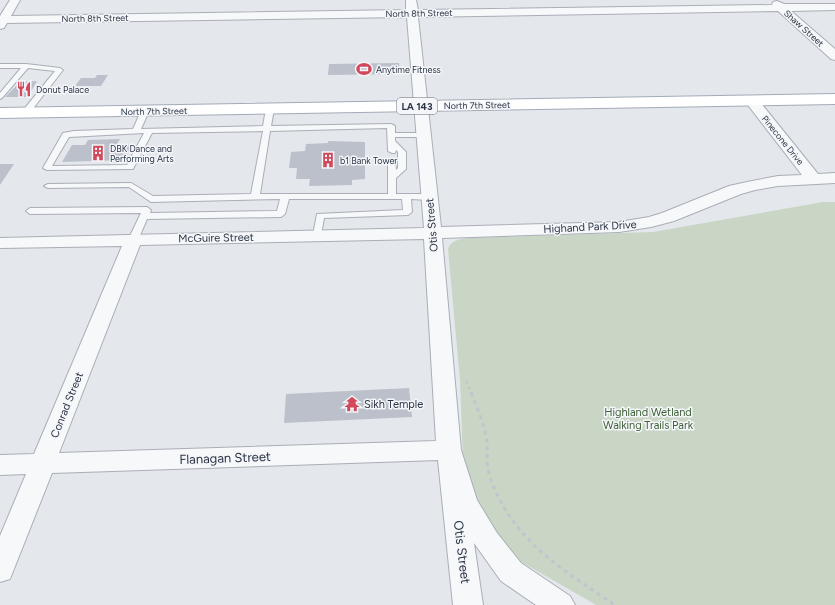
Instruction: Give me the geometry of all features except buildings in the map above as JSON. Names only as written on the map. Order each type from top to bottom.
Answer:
[{"type":"main road","name":"North 7th Street","points":[[0,113],[835,99]]},
{"type":"street","points":[[1,22],[15,0]]},
{"type":"street","name":"North 8th Street","points":[[1,22],[412,7],[777,4],[835,7]]},
{"type":"street","name":"Shaw Street","points":[[777,4],[835,56]]},
{"type":"street","name":"Otis Street","points":[[412,7],[433,233],[449,450],[468,605]]},
{"type":"street","name":"Pinecone Drive","points":[[751,100],[814,179]]},
{"type":"street","name":"Highand Park Drive","points":[[433,233],[594,229],[636,225],[668,217],[724,194],[747,187],[778,181],[835,178]]},
{"type":"street","name":"McGuire Street","points":[[0,243],[433,233]]},
{"type":"street","name":"Conrad Street","points":[[0,570],[134,240]]},
{"type":"street","name":"Otis Street","points":[[449,450],[465,502],[487,541],[511,572],[560,605]]},
{"type":"street","name":"Flanagan Street","points":[[0,465],[449,450]]},
{"type":"lane","points":[[0,66],[26,66],[60,70],[25,113]]},
{"type":"lane","points":[[0,97],[26,66]]},
{"type":"lane","points":[[255,196],[270,109]]},
{"type":"lane","points":[[136,131],[145,111]]},
{"type":"lane","points":[[149,131],[130,167],[47,168],[66,135],[74,133],[136,131],[392,126],[392,151]]},
{"type":"lane","points":[[392,139],[423,135]]},
{"type":"lane","points":[[392,139],[402,152],[402,169],[392,177]]},
{"type":"lane","points":[[392,161],[392,197]]},
{"type":"lane","points":[[48,186],[131,185],[151,199],[255,196],[429,196]]},
{"type":"lane","points":[[30,211],[281,214],[286,196]]},
{"type":"lane","points":[[317,235],[320,216],[408,212],[406,197]]},
{"type":"lane","points":[[134,240],[151,199]]},
{"type":"path","points":[[464,377],[474,398],[487,441],[488,468],[501,506],[532,546],[569,575],[616,605]]},
{"type":"green space","name":"Highland Wetland Walking Trails Park","points":[[823,202],[835,202],[835,605],[596,605],[518,560],[491,528],[471,496],[463,462],[460,380],[448,249],[449,246],[453,242],[467,238],[653,232]]},
{"type":"place","name":"Anytime Fitness","points":[[364,69]]},
{"type":"place","name":"Donut Palace","points":[[24,89]]},
{"type":"place","name":"DBK Dance and Performing Arts","points":[[98,153]]},
{"type":"place","name":"b1 Bank Tower","points":[[328,160]]},
{"type":"place","name":"Sikh Temple","points":[[352,404]]}]
